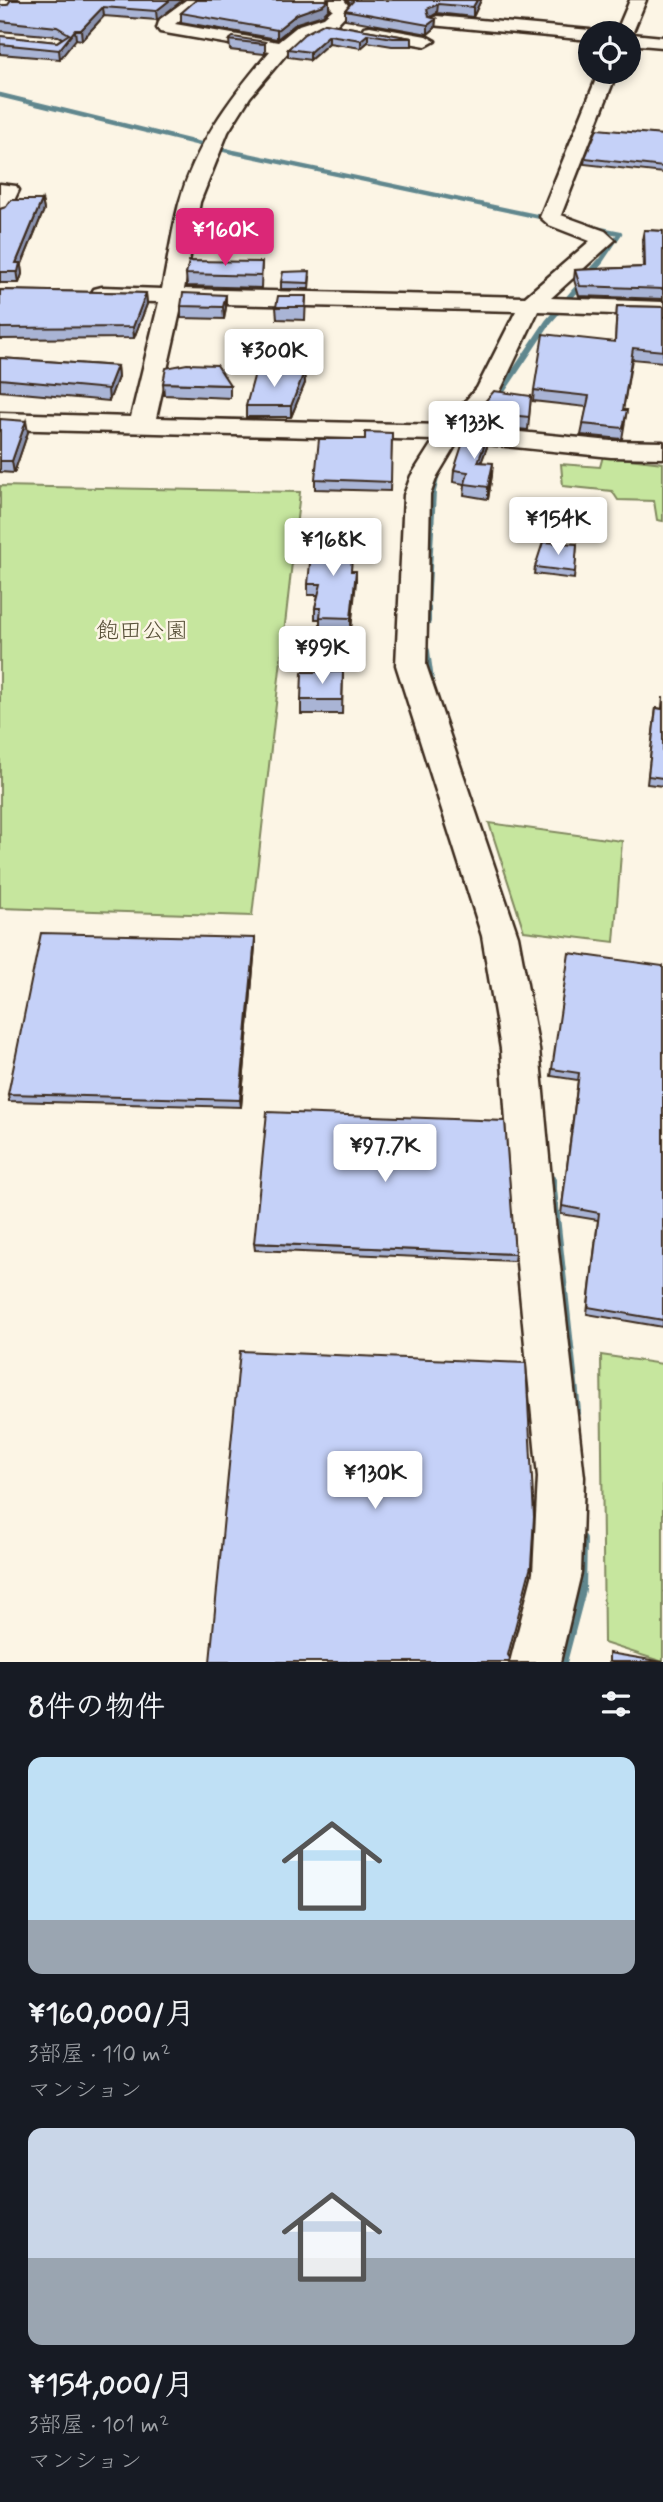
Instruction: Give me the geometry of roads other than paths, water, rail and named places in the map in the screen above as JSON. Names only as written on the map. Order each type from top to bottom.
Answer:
[{"type":"street","points":[[0,8],[10,0]]},
{"type":"street","points":[[197,0],[166,23],[166,28],[282,48]]},
{"type":"street","points":[[325,23],[343,9],[335,3],[336,0]]},
{"type":"street","points":[[416,59],[449,0]]},
{"type":"street","points":[[629,21],[638,0]]},
{"type":"street","points":[[437,21],[578,34]]},
{"type":"street","points":[[142,425],[190,202],[218,132],[243,94],[282,48],[312,25],[325,23],[426,41]]},
{"type":"street","points":[[641,40],[663,43]]},
{"type":"street","points":[[535,1662],[557,1573],[562,1477],[534,1222],[520,1049],[500,936],[411,666],[418,495],[424,476],[452,433],[488,391],[530,305],[604,240],[594,233],[550,217],[603,84]]},
{"type":"street","points":[[0,190],[9,190],[0,211]]},
{"type":"street","points":[[79,294],[663,309]]},
{"type":"street","points":[[0,421],[452,433],[611,449],[663,450]]},
{"type":"waterway","points":[[0,95],[233,152],[550,219]]},
{"type":"waterway","points":[[590,227],[620,233],[599,264]]},
{"type":"waterway","points":[[496,400],[548,322],[600,262]]},
{"type":"waterway","points":[[427,609],[433,491],[438,470],[450,450]]},
{"type":"waterway","points":[[427,609],[427,621]]},
{"type":"waterway","points":[[426,651],[430,680]]},
{"type":"waterway","points":[[551,1180],[576,1411]]},
{"type":"waterway","points":[[562,1662],[581,1590],[582,1539]]},
{"type":"park label","name":"飽田公園","points":[[142,632]]}]
